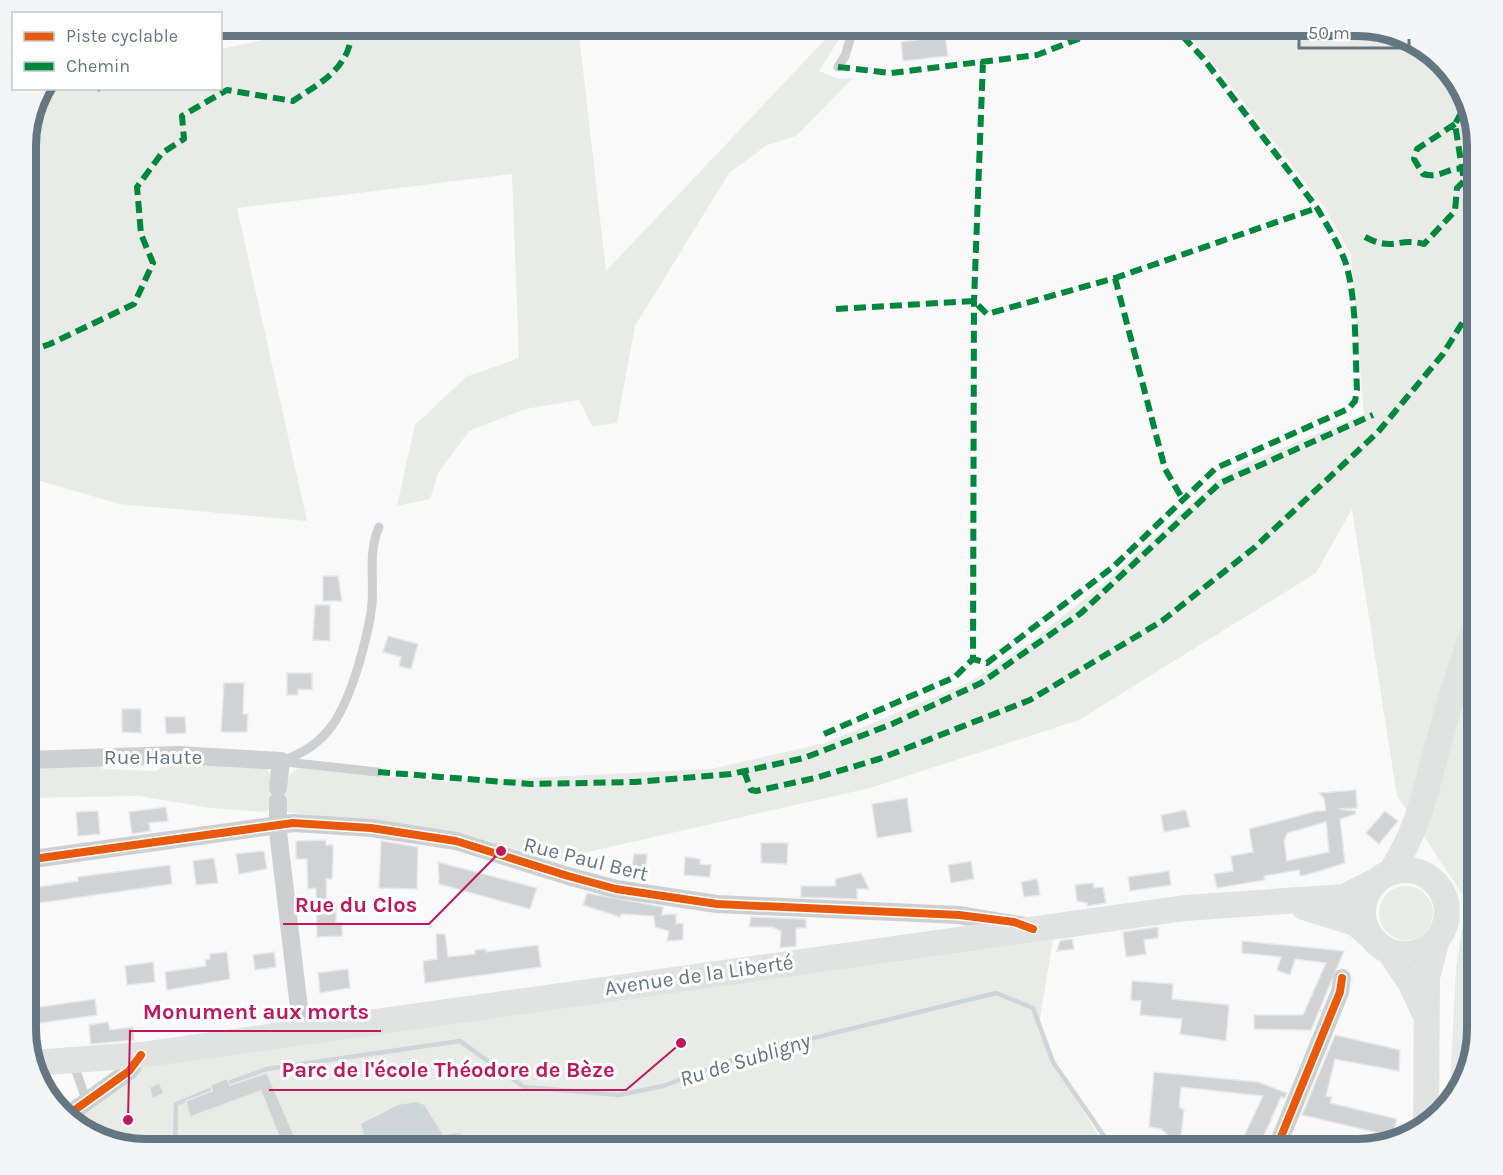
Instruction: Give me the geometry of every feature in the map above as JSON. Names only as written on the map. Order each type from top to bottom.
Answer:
[{"type":"main road","points":[[1369,935],[1364,924],[1364,901],[1408,845],[1420,818],[1443,724],[1467,653]]},
{"type":"main road","points":[[1420,818],[1423,852],[1434,882],[1442,892],[1446,910],[1444,928],[1437,939],[1427,977],[1426,1114]]},
{"type":"main road","points":[[1287,902],[1344,897],[1383,877],[1413,871],[1434,882]]},
{"type":"main road","name":"Avenue de la Liberté","points":[[41,1061],[141,1055],[1194,907],[1257,901],[1287,902]]},
{"type":"main road","points":[[1287,902],[1355,923],[1389,951],[1410,982],[1426,1015]]},
{"type":"main road","points":[[1389,951],[1402,954],[1415,953],[1437,939]]},
{"type":"main road","name":"Avenue de la Liberté","points":[[46,1076],[76,1071],[141,1055]]},
{"type":"street","name":"Rue Haute","points":[[36,760],[177,755],[281,761]]},
{"type":"street","points":[[281,761],[278,825],[302,1033]]},
{"type":"street","name":"Rue Paul Bert","points":[[36,859],[292,823],[371,828],[456,841],[616,889],[717,904],[950,915],[1014,922],[1032,929]]},
{"type":"street","points":[[950,915],[953,940]]},
{"type":"street","points":[[1280,1139],[1334,1005],[1342,978]]},
{"type":"street","points":[[73,1111],[129,1071],[141,1055]]},
{"type":"lane","points":[[838,67],[845,56],[851,36]]},
{"type":"lane","points":[[281,761],[300,755],[320,740],[341,714],[350,694],[367,638],[372,604],[372,545],[379,527]]},
{"type":"lane","points":[[281,761],[378,772]]},
{"type":"lane","points":[[76,1071],[87,1102]]},
{"type":"shaded area","points":[[282,36],[579,36],[606,271],[829,36],[840,36],[819,71],[839,79],[853,78],[796,136],[767,145],[729,173],[635,326],[617,423],[592,426],[579,400],[525,409],[469,431],[438,473],[430,499],[397,506],[415,425],[466,377],[519,358],[512,174],[237,208],[307,521],[120,504],[36,480],[36,139],[44,104],[52,90],[222,90],[222,49]]},
{"type":"shaded area","points":[[1190,36],[1371,37],[1405,47],[1429,63],[1448,85],[1461,111],[1467,146],[1467,901],[1397,796],[1352,509],[1316,573],[1079,720],[870,788],[557,859],[437,830],[286,812],[283,806],[287,778],[298,768],[446,782],[711,769],[825,743],[970,682],[1028,644],[1101,586],[1218,479],[1242,465],[1364,414],[1351,255],[1325,208]]},
{"type":"shaded area","points":[[36,603],[38,604],[38,750],[36,750]]},
{"type":"shaded area","points":[[100,760],[102,769],[156,771],[171,760],[266,769],[272,775],[271,807],[265,812],[210,808],[139,796],[36,798],[36,767]]},
{"type":"shaded area","points":[[1406,886],[1416,888],[1425,894],[1431,903],[1433,913],[1431,923],[1425,932],[1416,938],[1406,940],[1396,938],[1387,932],[1381,923],[1379,913],[1381,903],[1387,894],[1396,888]]},
{"type":"shaded area","points":[[1467,897],[1466,1043],[1459,1071],[1450,1087],[1456,969]]},
{"type":"shaded area","points":[[1053,940],[1039,1024],[1053,1062],[1101,1139],[139,1139],[98,1128],[78,1116],[133,1074],[147,1067]]},
{"type":"shaded area","points":[[416,1102],[424,1105],[443,1135],[459,1133],[467,1139],[366,1139],[361,1124],[398,1105]]},
{"type":"building","points":[[945,36],[948,56],[903,61],[901,42]]},
{"type":"building","points":[[323,576],[338,576],[342,601],[323,601]]},
{"type":"building","points":[[315,605],[330,605],[330,641],[313,640]]},
{"type":"building","points":[[388,636],[418,644],[411,669],[399,666],[401,657],[383,652]]},
{"type":"building","points":[[287,673],[312,673],[312,690],[298,689],[298,695],[287,695]]},
{"type":"building","points":[[224,683],[244,683],[243,714],[248,714],[247,732],[221,732]]},
{"type":"building","points":[[122,709],[141,709],[141,733],[122,732]]},
{"type":"building","points":[[165,717],[185,717],[186,733],[166,734]]},
{"type":"building","points":[[1356,790],[1357,808],[1339,809],[1355,811],[1356,814],[1340,819],[1345,863],[1306,875],[1300,876],[1299,870],[1264,876],[1265,880],[1217,888],[1214,874],[1233,871],[1231,856],[1253,852],[1249,829],[1317,811],[1326,811],[1324,798],[1319,793]],"holes":[[[1326,822],[1329,852],[1287,861],[1284,841],[1287,833]]]},
{"type":"building","points":[[907,798],[912,832],[877,838],[872,804]]},
{"type":"building","points":[[166,807],[168,821],[149,823],[150,831],[132,834],[129,812]]},
{"type":"building","points":[[1186,810],[1190,827],[1164,832],[1161,815]]},
{"type":"building","points":[[98,811],[100,834],[78,836],[76,812]]},
{"type":"building","points":[[1385,811],[1398,821],[1379,844],[1366,833]]},
{"type":"building","points":[[326,840],[326,845],[333,845],[332,879],[326,879],[327,907],[336,907],[336,923],[342,923],[342,936],[317,937],[316,888],[308,889],[307,859],[296,859],[296,841]]},
{"type":"building","points":[[381,841],[418,847],[417,889],[379,888]]},
{"type":"building","points":[[761,843],[788,843],[787,864],[761,863]]},
{"type":"building","points":[[264,851],[267,869],[239,874],[236,854]]},
{"type":"building","points":[[634,854],[647,854],[646,868],[632,867]]},
{"type":"building","points":[[685,857],[700,859],[700,864],[711,865],[710,877],[684,875]]},
{"type":"building","points":[[214,858],[218,883],[196,885],[193,861]]},
{"type":"building","points":[[971,861],[974,879],[951,883],[948,865]]},
{"type":"building","points":[[438,862],[537,888],[530,909],[439,884]]},
{"type":"building","points":[[170,865],[172,884],[36,904],[36,887],[78,881],[78,877]]},
{"type":"building","points":[[1169,871],[1171,885],[1130,891],[1128,877]]},
{"type":"building","points":[[861,873],[869,889],[857,889],[857,899],[801,897],[801,886],[836,886],[835,879]]},
{"type":"building","points":[[1037,879],[1040,895],[1024,897],[1021,882]]},
{"type":"building","points":[[1093,883],[1094,888],[1103,887],[1106,903],[1087,906],[1087,903],[1077,901],[1075,885]]},
{"type":"building","points":[[587,893],[663,907],[662,915],[676,914],[676,924],[683,923],[683,940],[667,941],[669,931],[655,927],[654,916],[621,914],[620,917],[583,905]]},
{"type":"building","points":[[751,917],[806,919],[806,928],[796,928],[796,946],[780,948],[781,931],[772,927],[749,927]]},
{"type":"building","points":[[1158,927],[1158,938],[1144,940],[1146,954],[1126,957],[1123,932]]},
{"type":"building","points":[[436,934],[445,934],[448,957],[475,954],[475,950],[486,949],[486,952],[538,945],[541,967],[425,983],[423,961],[437,959]]},
{"type":"building","points":[[1072,939],[1074,949],[1057,951],[1060,941]]},
{"type":"building","points":[[1242,941],[1344,951],[1311,1030],[1254,1029],[1254,1015],[1303,1015],[1326,963],[1295,959],[1290,975],[1277,970],[1281,957],[1242,953]]},
{"type":"building","points":[[227,952],[230,979],[167,990],[165,972],[206,966],[205,960],[210,959],[210,954]]},
{"type":"building","points":[[274,952],[276,967],[255,970],[253,955]]},
{"type":"building","points":[[153,962],[155,982],[127,985],[125,966]]},
{"type":"building","points":[[348,969],[350,988],[320,993],[318,973]]},
{"type":"building","points":[[1132,981],[1173,984],[1172,999],[1229,1005],[1226,1041],[1180,1034],[1182,1019],[1140,1015],[1141,1001],[1131,1000]]},
{"type":"building","points":[[95,999],[97,1015],[36,1024],[36,1008]]},
{"type":"building","points":[[108,1022],[110,1030],[133,1027],[134,1040],[91,1044],[89,1025]]},
{"type":"building","points":[[1335,1035],[1400,1050],[1399,1071],[1335,1059],[1326,1096],[1332,1097],[1330,1103],[1397,1119],[1393,1133],[1386,1135],[1302,1115]]},
{"type":"building","points":[[1154,1072],[1258,1082],[1287,1093],[1285,1098],[1281,1097],[1262,1139],[1243,1139],[1263,1096],[1181,1087],[1179,1107],[1184,1110],[1181,1137],[1185,1137],[1185,1139],[1169,1139],[1169,1136],[1161,1129],[1149,1127]]},
{"type":"building","points":[[267,1073],[296,1139],[280,1139],[261,1091],[190,1117],[186,1101],[212,1091],[211,1085],[227,1078],[230,1085]]},
{"type":"building","points":[[159,1083],[164,1093],[152,1099],[150,1087]]},
{"type":"waterway","name":"Ru de Subligny","points":[[225,1084],[267,1069],[460,1041],[524,1087],[619,1095],[663,1086],[749,1054],[996,993],[1033,1008],[1053,1062],[1106,1139]]},
{"type":"waterway","name":"Ru de Subligny","points":[[175,1139],[176,1104],[215,1088]]},
{"type":"marked path","points":[[36,349],[134,304],[153,263],[141,234],[137,187],[162,153],[184,139],[182,116],[227,90],[293,101],[334,71],[347,52],[351,36]]},
{"type":"marked path","points":[[838,67],[891,73],[1037,55],[1085,36]]},
{"type":"marked path","points":[[983,61],[974,301],[973,659],[987,663],[1113,567],[1216,468],[1348,409],[1355,401],[1357,390],[1354,308],[1349,275],[1339,248],[1317,208],[1203,58],[1182,36]]},
{"type":"marked path","points":[[1365,237],[1389,244],[1407,242],[1424,244],[1455,211],[1457,188],[1464,181],[1455,124],[1461,112]]},
{"type":"marked path","points":[[1455,124],[1417,149],[1414,159],[1423,174],[1435,175],[1462,169]]},
{"type":"marked path","points":[[836,309],[974,301],[987,314],[1115,278],[1317,208]]},
{"type":"marked path","points":[[1115,278],[1165,469],[1182,498]]},
{"type":"marked path","points":[[744,771],[751,790],[756,791],[815,778],[879,759],[1030,700],[1162,621],[1254,548],[1378,432],[1443,354],[1467,315]]},
{"type":"marked path","points":[[378,772],[530,784],[635,782],[731,774],[804,758],[892,724],[981,683],[1081,613],[1220,483],[1373,415]]},
{"type":"marked path","points":[[824,734],[955,677],[973,659]]},
{"type":"cycle path","points":[[36,859],[293,823],[371,828],[456,841],[616,889],[717,904],[959,915],[1014,922],[1033,929]]},
{"type":"cycle path","points":[[1280,1139],[1340,992],[1342,978]]},
{"type":"cycle path","points":[[73,1111],[129,1071],[141,1055]]},
{"type":"place","name":"Rue du Clos","points":[[501,851]]},
{"type":"place","name":"Parc de l'école Théodore de Bèze","points":[[681,1043]]},
{"type":"place","name":"Monument aux morts","points":[[128,1120]]}]
